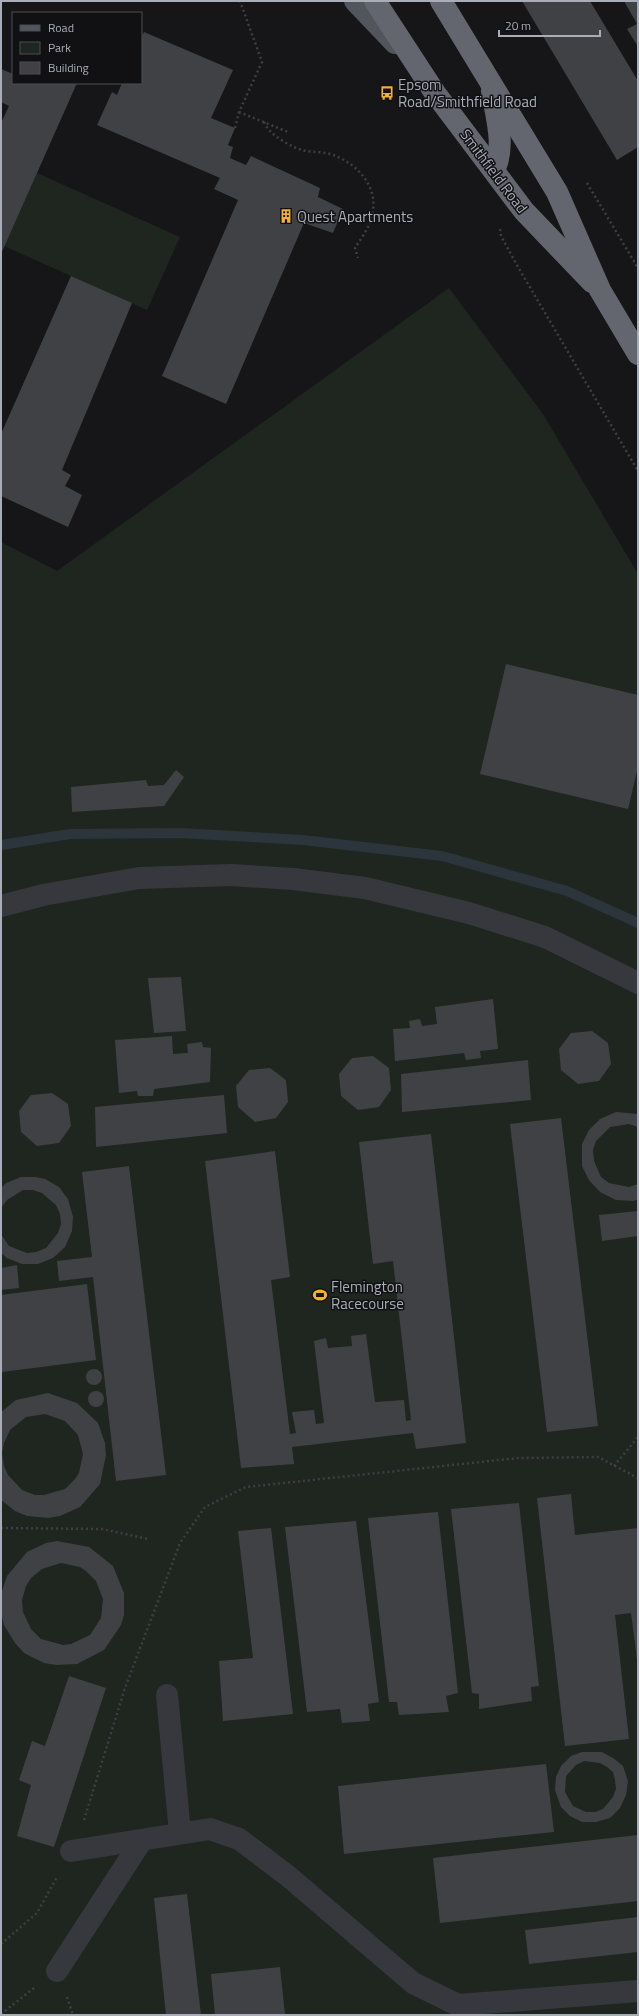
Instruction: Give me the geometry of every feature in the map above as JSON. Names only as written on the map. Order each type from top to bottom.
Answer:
[{"type":"highway","name":"Smithfield Road","points":[[375,1],[451,115],[534,223],[600,290]]},
{"type":"highway","name":"Smithfield Road","points":[[441,1],[557,192],[600,290],[638,354]]},
{"type":"highway","points":[[490,80],[500,142],[499,156],[494,170]]},
{"type":"main road","points":[[356,1],[416,64]]},
{"type":"lane","points":[[1,906],[43,895],[139,878],[231,875],[294,879],[365,888],[469,913],[545,937],[638,983]]},
{"type":"lane","points":[[167,1695],[180,1833]]},
{"type":"lane","points":[[71,1851],[210,1829],[239,1840],[288,1876],[413,1983],[458,2005],[638,1992]]},
{"type":"lane","points":[[57,1971],[142,1840]]},
{"type":"path","points":[[235,128],[239,112],[262,62],[240,1]]},
{"type":"path","points":[[239,112],[288,132]]},
{"type":"path","points":[[264,122],[269,132],[278,138],[303,150],[334,155],[354,167],[368,182],[373,195],[374,207],[369,224],[354,248],[358,258]]},
{"type":"path","points":[[499,221],[501,236],[518,267],[638,471]]},
{"type":"path","points":[[614,1466],[638,1437]]},
{"type":"path","points":[[1,1944],[37,1913],[80,1834],[125,1688],[180,1543],[205,1507],[246,1487],[518,1458],[598,1458],[638,1478]]},
{"type":"path","points":[[1,1528],[102,1529],[148,1539]]},
{"type":"path","points":[[1,2014],[57,1971]]},
{"type":"green space","points":[[37,173],[180,237],[147,310],[4,246]]},
{"type":"green space","name":"Flemington Racecourse","points":[[449,288],[543,414],[638,574],[638,2015],[1,2015],[1,542],[57,571]]},
{"type":"building","points":[[522,1],[590,1],[638,81],[638,147],[617,160]]},
{"type":"building","points":[[624,1],[638,1],[637,45],[627,29],[637,24]]},
{"type":"building","name":"Quest Apartments","points":[[144,32],[233,70],[211,118],[235,128],[228,145],[233,147],[230,158],[246,165],[251,156],[320,188],[318,197],[343,209],[333,233],[304,223],[226,404],[162,376],[238,200],[214,189],[220,178],[97,125],[112,92],[117,95],[122,84],[142,84],[142,36]]},
{"type":"building","points":[[1,69],[12,74],[12,84],[77,84],[1,254],[1,123],[9,106],[1,102]]},
{"type":"building","points":[[71,276],[132,303],[62,470],[71,475],[65,486],[82,495],[68,527],[1,496],[1,434]]},
{"type":"building","points":[[506,664],[638,695],[638,767],[628,809],[480,774]]},
{"type":"building","points":[[176,770],[184,777],[164,806],[72,812],[71,787],[146,780],[148,786],[164,785]]},
{"type":"building","points":[[181,977],[186,1031],[154,1033],[148,978]]},
{"type":"building","points":[[493,999],[498,1049],[480,1051],[481,1058],[466,1060],[464,1053],[395,1061],[393,1029],[410,1028],[409,1021],[420,1019],[422,1026],[437,1024],[435,1007]]},
{"type":"building","points":[[592,1031],[608,1043],[611,1064],[599,1081],[578,1084],[561,1070],[559,1049],[571,1033]]},
{"type":"building","points":[[172,1036],[173,1054],[188,1053],[187,1044],[202,1042],[203,1047],[211,1048],[210,1082],[154,1089],[153,1096],[138,1096],[137,1091],[119,1093],[115,1040]]},
{"type":"building","points":[[373,1056],[389,1068],[391,1090],[379,1107],[358,1110],[341,1096],[339,1074],[352,1058]]},
{"type":"building","points":[[528,1060],[531,1100],[402,1112],[401,1074]]},
{"type":"building","points":[[270,1068],[286,1080],[288,1102],[276,1118],[255,1122],[238,1107],[236,1086],[249,1070]]},
{"type":"building","points":[[52,1093],[68,1104],[71,1126],[59,1143],[37,1146],[21,1132],[19,1111],[31,1095]]},
{"type":"building","points":[[224,1095],[227,1133],[96,1147],[95,1107]]},
{"type":"building","points":[[616,1112],[638,1114],[638,1127],[629,1124],[610,1127],[596,1141],[593,1150],[594,1161],[601,1177],[609,1183],[629,1187],[638,1184],[638,1199],[634,1201],[616,1200],[600,1192],[589,1180],[582,1166],[582,1144],[589,1130],[600,1119]]},
{"type":"building","points":[[561,1118],[598,1426],[547,1432],[510,1124]]},
{"type":"building","points":[[431,1134],[466,1443],[416,1449],[413,1433],[292,1447],[294,1464],[241,1468],[205,1161],[275,1151],[290,1277],[271,1280],[290,1434],[296,1433],[292,1412],[314,1410],[316,1424],[324,1423],[314,1341],[326,1338],[328,1348],[352,1346],[351,1336],[366,1334],[375,1402],[404,1400],[406,1421],[411,1420],[393,1261],[373,1264],[359,1142]]},
{"type":"building","points":[[129,1166],[166,1475],[116,1481],[93,1277],[59,1281],[57,1261],[92,1257],[82,1172]]},
{"type":"building","points":[[21,1177],[45,1179],[59,1187],[68,1199],[73,1217],[72,1231],[65,1247],[53,1258],[38,1264],[22,1264],[7,1258],[1,1253],[1,1234],[9,1246],[27,1253],[36,1252],[46,1248],[58,1233],[61,1224],[60,1214],[56,1205],[42,1193],[33,1190],[23,1190],[7,1200],[1,1208],[1,1188],[6,1183]]},
{"type":"building","points":[[638,1211],[638,1236],[602,1241],[599,1215]]},
{"type":"building","points":[[17,1265],[19,1288],[1,1290],[1,1268]]},
{"type":"building","points":[[87,1284],[96,1360],[2,1372],[1,1295]]},
{"type":"building","points":[[91,1369],[97,1369],[102,1374],[100,1383],[97,1385],[91,1385],[86,1380],[86,1374]]},
{"type":"building","points":[[93,1391],[99,1391],[104,1396],[102,1405],[99,1407],[93,1407],[88,1402],[88,1396]]},
{"type":"building","points":[[48,1393],[77,1403],[98,1423],[105,1443],[106,1455],[100,1484],[80,1507],[60,1516],[48,1518],[27,1516],[15,1511],[1,1500],[1,1412],[16,1400]],"holes":[[[45,1414],[65,1421],[78,1435],[83,1454],[79,1473],[65,1489],[44,1495],[35,1495],[22,1490],[8,1475],[4,1466],[2,1453],[4,1443],[10,1430],[26,1417]]]},
{"type":"building","points":[[571,1494],[575,1535],[638,1528],[638,1668],[631,1613],[615,1615],[629,1739],[565,1746],[537,1498]]},
{"type":"building","points":[[519,1503],[539,1686],[531,1687],[532,1701],[479,1709],[479,1694],[472,1693],[451,1509]]},
{"type":"building","points":[[438,1512],[458,1693],[446,1696],[449,1712],[399,1715],[397,1702],[389,1702],[368,1518]]},
{"type":"building","points":[[356,1521],[379,1702],[368,1704],[370,1721],[342,1723],[340,1709],[307,1712],[285,1527]]},
{"type":"building","points":[[271,1528],[293,1714],[223,1721],[219,1661],[253,1658],[238,1531]]},
{"type":"building","points":[[57,1541],[89,1547],[113,1566],[124,1593],[124,1615],[121,1625],[104,1650],[77,1664],[56,1665],[44,1663],[24,1653],[15,1643],[4,1625],[1,1613],[2,1591],[7,1576],[27,1552],[46,1543]],"holes":[[[61,1563],[80,1567],[96,1581],[103,1599],[101,1618],[90,1635],[71,1644],[63,1645],[41,1639],[31,1629],[23,1612],[22,1600],[26,1586],[31,1578],[42,1569]]]},
{"type":"building","points":[[69,1676],[106,1688],[54,1847],[17,1836],[31,1785],[19,1780],[32,1741],[45,1746]]},
{"type":"building","points":[[582,1752],[602,1752],[623,1766],[628,1781],[626,1795],[620,1808],[610,1818],[596,1822],[582,1822],[570,1816],[561,1807],[555,1790],[556,1777],[561,1766],[571,1756]],"holes":[[[584,1761],[600,1763],[613,1772],[616,1789],[613,1797],[603,1809],[595,1812],[586,1812],[573,1806],[565,1792],[566,1776],[576,1765]]]},
{"type":"building","points":[[546,1764],[554,1832],[344,1854],[338,1786]]},
{"type":"building","points":[[638,1835],[638,1901],[440,1923],[433,1858]]},
{"type":"building","points":[[187,1894],[201,2015],[166,2015],[154,1898]]},
{"type":"building","points":[[638,1917],[638,1952],[529,1964],[525,1930]]},
{"type":"building","points":[[280,1967],[285,2015],[215,2015],[211,1974]]},
{"type":"waterway","points":[[1,845],[70,834],[180,833],[303,840],[442,856],[567,891],[638,923]]},
{"type":"place","name":"Epsom Road/Smithfield Road","points":[[387,93]]},
{"type":"place","name":"Quest Apartments","points":[[286,216]]},
{"type":"place","name":"Flemington Racecourse","points":[[320,1295]]}]
